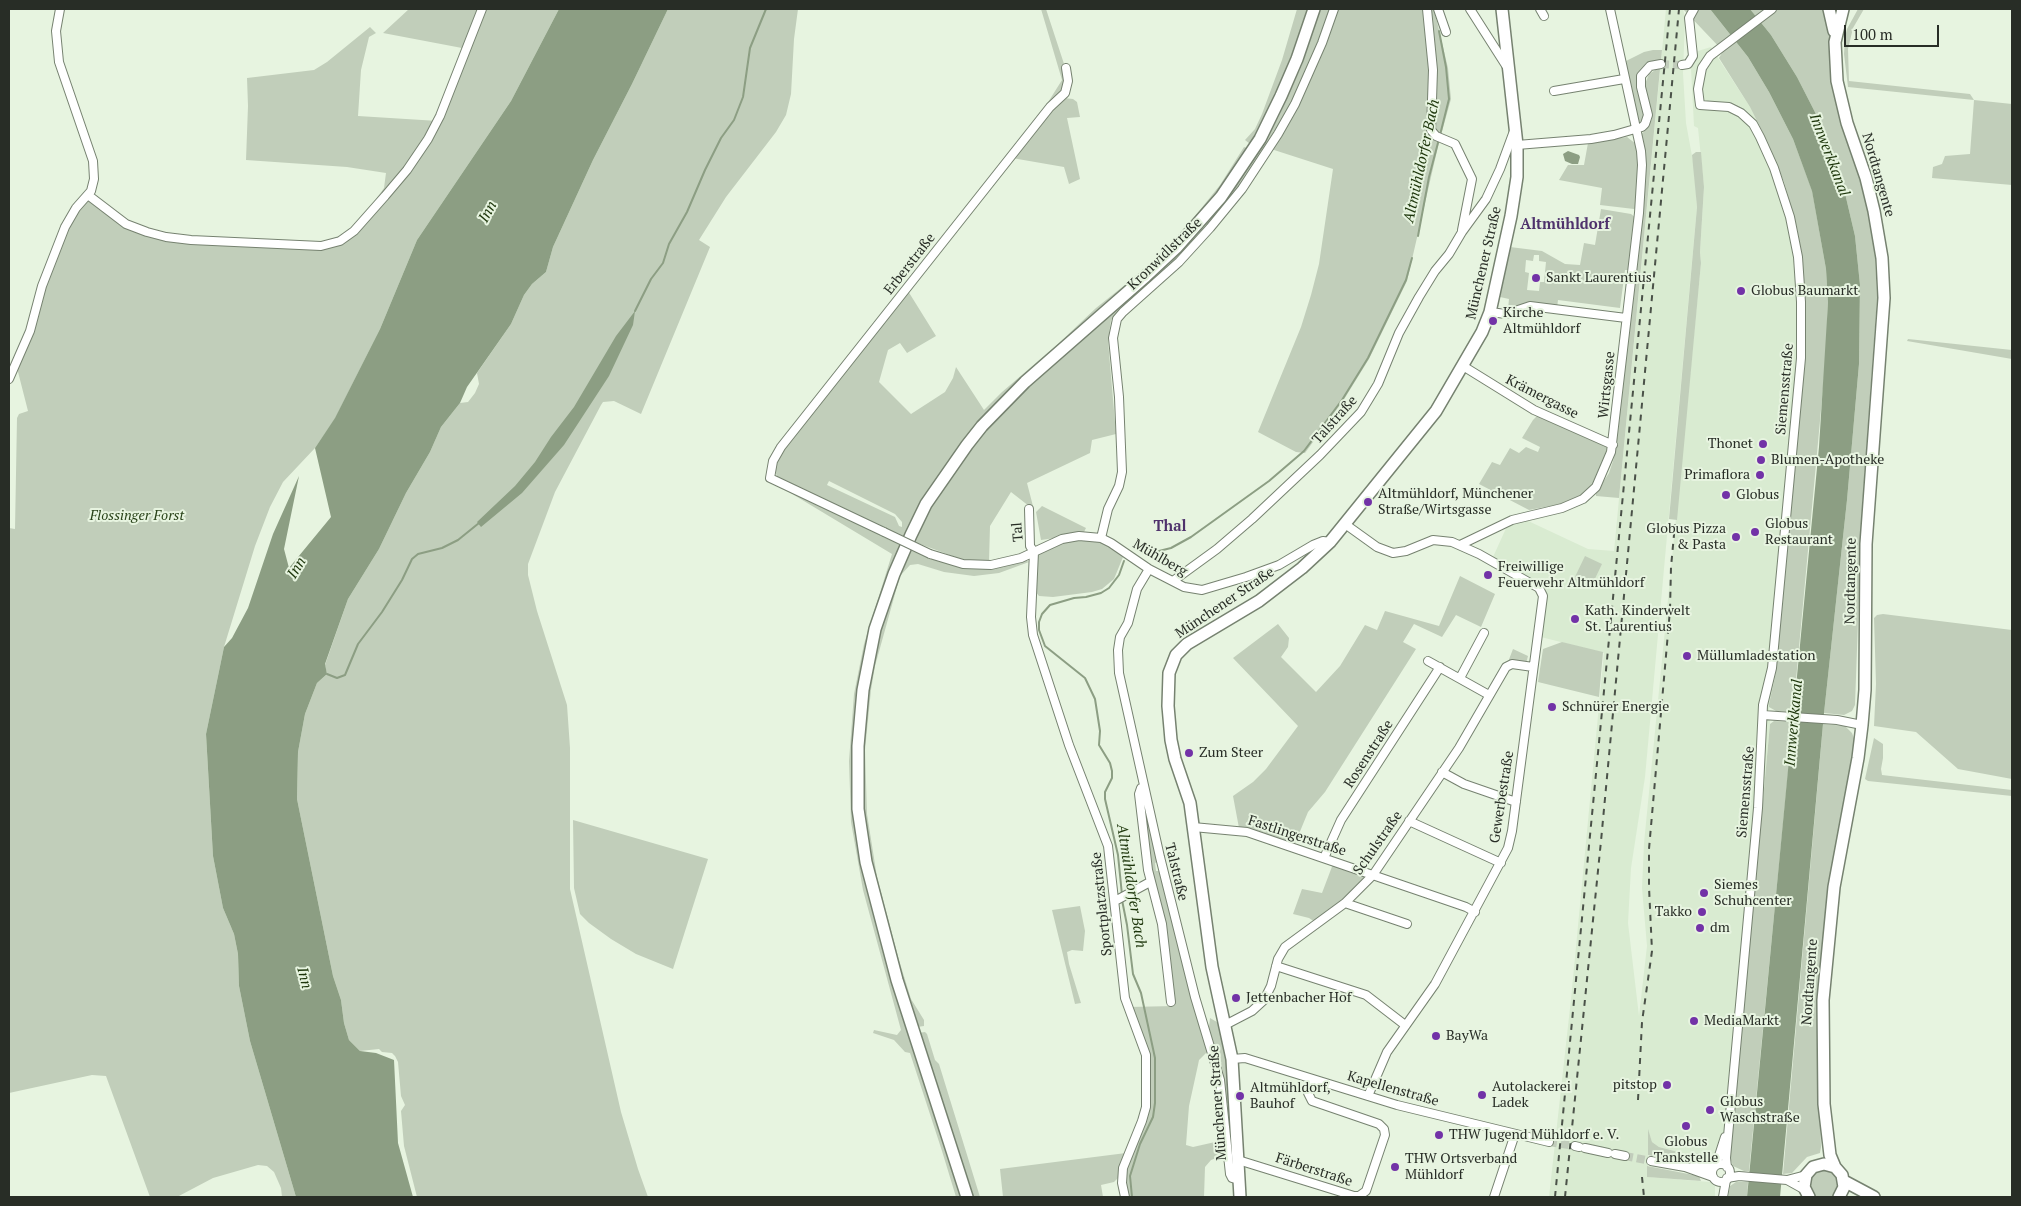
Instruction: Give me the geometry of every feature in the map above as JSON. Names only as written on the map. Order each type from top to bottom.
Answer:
[{"type":"main road","points":[[967,1197],[897,980],[876,908],[866,862],[858,802],[858,746],[863,690],[875,629],[894,574],[926,504],[967,445],[1025,382],[1176,248],[1221,197],[1252,151],[1281,96],[1297,59],[1314,9]]},
{"type":"main road","name":"Münchener Straße","points":[[1240,1197],[1232,1058],[1212,967],[1188,794],[1175,760],[1170,730],[1169,673],[1180,651],[1191,640],[1259,601],[1302,568],[1330,542],[1436,411],[1482,332],[1490,312],[1514,197],[1516,177],[1517,145],[1502,9]]},
{"type":"main road","name":"Nordtangente","points":[[1829,9],[1835,42],[1836,71],[1841,104],[1873,203],[1884,282],[1881,352],[1866,544],[1865,690],[1858,758],[1834,887],[1827,947],[1822,1024],[1825,1123],[1830,1155],[1844,1181]]},
{"type":"main road","name":"Nordtangente","points":[[1835,42],[1842,9]]},
{"type":"main road","name":"Nordtangente","points":[[1818,1165],[1822,1154],[1825,1123]]},
{"type":"main road","points":[[1807,1194],[1806,1176],[1811,1169],[1818,1165],[1826,1164],[1835,1167]]},
{"type":"main road","points":[[1844,1181],[1873,1197],[1840,1197],[1844,1181]]},
{"type":"street","points":[[9,379],[30,331],[45,278],[65,227],[76,208],[88,195],[93,184],[94,168],[59,62],[56,31],[60,9]]},
{"type":"street","points":[[88,195],[126,224],[147,232],[166,236],[191,240],[321,246],[340,241],[354,231],[385,196],[407,170],[428,139],[440,116],[482,9]]},
{"type":"street","name":"Kronwidlstraße","points":[[1101,538],[1108,509],[1119,486],[1122,472],[1119,397],[1113,338],[1117,319],[1179,262],[1242,189],[1295,104],[1322,43],[1334,9]]},
{"type":"street","name":"Talstraße","points":[[1173,581],[1217,549],[1252,519],[1356,418],[1378,384],[1400,333],[1419,297],[1435,270],[1458,242],[1462,232],[1472,179],[1456,146],[1432,132],[1433,70],[1427,9]]},
{"type":"street","points":[[1438,9],[1446,32]]},
{"type":"street","points":[[1470,9],[1507,67]]},
{"type":"street","name":"Wirtsgasse","points":[[1460,545],[1512,520],[1562,508],[1583,499],[1592,492],[1600,481],[1613,445],[1642,173],[1641,152],[1610,9]]},
{"type":"street","points":[[1682,65],[1688,64],[1693,56],[1689,18],[1694,9]]},
{"type":"street","name":"Siemensstraße","points":[[1728,1168],[1730,1114],[1758,808],[1764,700],[1771,672],[1801,358],[1802,326],[1795,239],[1783,193],[1768,153],[1753,124],[1741,112],[1729,107],[1699,104],[1699,85],[1702,68],[1710,56],[1772,9]]},
{"type":"street","points":[[1517,145],[1591,139],[1635,130],[1645,124],[1648,115],[1641,76],[1650,66],[1661,64]]},
{"type":"street","name":"Erberstraße","points":[[770,478],[773,461],[781,447],[1050,107],[1065,93],[1068,81],[1066,68]]},
{"type":"street","points":[[1554,90],[1624,78]]},
{"type":"street","name":"Talstraße","points":[[1462,232],[1486,199],[1515,129]]},
{"type":"street","points":[[1490,312],[1506,314],[1530,306],[1626,318]]},
{"type":"street","name":"Krämergasse","points":[[1463,366],[1534,410],[1613,445]]},
{"type":"street","name":"Mühlberg","points":[[770,478],[930,554],[963,564],[982,565],[1010,562],[1062,539],[1079,536],[1101,538],[1149,569],[1195,590],[1216,587],[1279,565],[1324,541],[1330,542]]},
{"type":"street","name":"Tal","points":[[1029,509],[1030,546],[1034,552]]},
{"type":"street","points":[[1345,524],[1377,547],[1390,552],[1406,551],[1433,540],[1442,540],[1460,545]]},
{"type":"street","name":"Gewerbestraße","points":[[1368,1096],[1382,1062],[1405,1025],[1435,984],[1501,863],[1511,840],[1543,605],[1542,591],[1460,545]]},
{"type":"street","name":"Sportplatzstraße","points":[[1034,552],[1030,617],[1033,635],[1070,745],[1108,846],[1116,900],[1125,998],[1143,1045],[1146,1062],[1146,1107],[1123,1168],[1122,1183],[1125,1197]]},
{"type":"street","name":"Talstraße","points":[[1149,569],[1137,589],[1128,623],[1120,637],[1118,650],[1119,673],[1143,787],[1195,997],[1220,1080],[1230,1174],[1232,1178],[1239,1180]]},
{"type":"street","points":[[1460,678],[1484,633]]},
{"type":"street","points":[[1428,661],[1489,695]]},
{"type":"street","name":"Schulstraße","points":[[1226,1025],[1252,1011],[1264,1000],[1271,986],[1276,966],[1284,947],[1344,903],[1373,875],[1459,748],[1506,667],[1512,664],[1534,667]]},
{"type":"street","name":"Rosenstraße","points":[[1324,858],[1341,820],[1440,668]]},
{"type":"street","points":[[1764,715],[1837,720],[1862,725]]},
{"type":"street","points":[[1442,772],[1464,784],[1516,802]]},
{"type":"street","points":[[1143,787],[1139,791],[1150,882],[1162,924],[1171,1002]]},
{"type":"street","points":[[1408,821],[1501,863]]},
{"type":"street","name":"Fastlingerstraße","points":[[1193,827],[1248,832],[1466,907],[1475,912]]},
{"type":"street","points":[[1116,900],[1150,882]]},
{"type":"street","points":[[1344,903],[1408,924]]},
{"type":"street","points":[[1276,966],[1366,995],[1405,1025]]},
{"type":"street","name":"Kapellenstraße","points":[[1232,1058],[1245,1058],[1397,1105],[1549,1142]]},
{"type":"street","name":"Färberstraße","points":[[1238,1160],[1354,1196],[1359,1196],[1366,1191],[1385,1135],[1384,1129],[1379,1124],[1312,1101],[1308,1093],[1311,1079]]},
{"type":"street","name":"Siemensstraße","points":[[1715,1166],[1724,1141],[1730,1114]]},
{"type":"street","points":[[1494,1197],[1515,1134]]},
{"type":"street","points":[[1580,1147],[1625,1156]]},
{"type":"street","points":[[1651,1161],[1685,1168],[1715,1179],[1739,1176],[1786,1180],[1806,1176]]},
{"type":"street","points":[[1685,1168],[1723,1164],[1739,1176]]},
{"type":"street","points":[[1715,1166],[1712,1172],[1721,1197]]},
{"type":"street","points":[[1721,1197],[1728,1168]]},
{"type":"street","points":[[1786,1180],[1807,1194]]},
{"type":"shaded area","points":[[1666,9],[1683,9],[1685,19],[1683,73],[1686,123],[1694,167],[1697,207],[1645,777],[1631,868],[1628,923],[1639,1016],[1647,946],[1642,888],[1644,843],[1701,263],[1704,187],[1698,128],[1694,126],[1691,69],[1698,51],[1711,47],[1750,107],[1761,129],[1777,164],[1790,204],[1797,228],[1804,276],[1806,350],[1775,677],[1769,704],[1770,724],[1730,1157],[1703,1153],[1682,1153],[1659,1147],[1652,1142],[1648,1131],[1648,1177],[1710,1182],[1715,1186],[1715,1197],[1549,1197],[1571,999],[1604,653],[1541,637],[1545,587],[1493,557],[1508,524],[1524,519],[1588,549],[1614,551]]},
{"type":"green space","points":[[409,9],[479,9],[462,48],[383,33]]},
{"type":"green space","name":"Flossinger Forst","points":[[485,9],[559,9],[511,101],[417,240],[380,329],[335,419],[315,448],[283,482],[270,507],[255,546],[224,647],[206,734],[213,856],[223,908],[234,934],[238,954],[239,986],[250,1041],[296,1197],[282,1197],[281,1188],[274,1172],[267,1166],[258,1165],[213,1178],[177,1197],[150,1197],[106,1076],[92,1075],[9,1093],[9,528],[15,529],[17,418],[19,414],[28,411],[17,368],[65,227],[88,195],[110,213],[160,237],[341,243],[380,201],[376,199],[384,188],[386,173],[347,167],[246,160],[247,78],[314,70],[327,62],[370,27],[376,33],[369,37],[361,70],[358,116],[438,121]]},
{"type":"green space","points":[[668,9],[798,9],[794,39],[791,94],[786,115],[776,132],[726,197],[699,240],[710,247],[641,414],[614,401],[603,402],[555,492],[528,564],[528,575],[537,611],[567,705],[570,748],[570,889],[621,1112],[648,1197],[417,1197],[404,1146],[401,1111],[405,1105],[401,1096],[398,1062],[392,1053],[382,1052],[379,1049],[360,1051],[349,1040],[344,1023],[341,1000],[333,976],[297,799],[298,752],[305,714],[317,683],[327,674],[325,665],[348,599],[379,549],[406,493],[430,452],[441,427],[460,403],[468,402],[475,393],[479,384],[477,373],[511,324],[524,295],[532,284],[546,272],[553,247],[593,160]]},
{"type":"green space","points":[[1041,9],[1046,9],[1067,73],[1062,92],[1035,123],[1062,80]]},
{"type":"green space","points":[[1297,9],[1307,9],[1297,41],[1276,94],[1250,144],[1245,140],[1255,129],[1262,114],[1282,60]]},
{"type":"green space","points":[[1320,9],[1332,9],[1295,101],[1227,206],[1163,273],[1111,320],[1108,341],[1116,434],[1092,440],[1090,453],[1027,483],[1034,510],[1011,492],[990,526],[989,561],[963,560],[912,541],[930,507],[958,463],[1002,409],[1160,270],[1224,203],[1261,148],[1278,118],[1302,65]]},
{"type":"green space","points":[[1335,9],[1425,9],[1430,58],[1429,126],[1440,138],[1407,281],[1369,359],[1343,401],[1305,453],[1296,452],[1258,432],[1301,327],[1311,295],[1319,264],[1333,169],[1271,149]]},
{"type":"green space","points":[[1428,9],[1434,9],[1448,68],[1451,99],[1441,135],[1437,134],[1433,125]]},
{"type":"green space","points":[[1683,9],[1710,9],[1748,57],[1769,92],[1793,139],[1812,190],[1826,269],[1828,303],[1826,356],[1793,712],[1776,711],[1769,707],[1769,704],[1775,677],[1806,350],[1805,296],[1801,253],[1797,228],[1784,182],[1761,129],[1750,107],[1719,58],[1723,51]]},
{"type":"green space","points":[[1750,9],[1824,9],[1830,31],[1830,50],[1839,114],[1865,196],[1874,238],[1877,298],[1862,510],[1855,705],[1852,711],[1844,715],[1824,713],[1847,500],[1859,364],[1860,285],[1855,236],[1844,189],[1819,120],[1797,77],[1771,35]]},
{"type":"green space","points":[[1858,9],[1864,9],[1853,28],[1848,49],[1849,81],[1970,94],[1974,100],[1848,87],[1844,54],[1845,37],[1847,29]]},
{"type":"green space","points":[[1662,50],[1661,60],[1648,63],[1642,68],[1637,79],[1644,116],[1643,120],[1637,123],[1626,61],[1644,52]]},
{"type":"green space","points":[[1660,69],[1619,498],[1596,496],[1609,473],[1614,458],[1618,432],[1643,189],[1639,136],[1646,130],[1652,119],[1645,84],[1649,74]]},
{"type":"green space","points":[[1064,98],[1073,99],[1077,102],[1080,117],[1067,118],[1080,179],[1069,184],[1064,167],[1012,158],[1055,104]]},
{"type":"green space","points":[[1974,100],[2012,104],[2012,185],[1932,178],[1933,167],[1942,164],[1945,156],[1970,154]]},
{"type":"green space","points":[[1627,137],[1636,144],[1639,163],[1637,206],[1634,209],[1600,205],[1602,188],[1559,180],[1568,165],[1584,165],[1588,143]]},
{"type":"green space","points":[[1244,147],[1247,148],[1212,201],[1167,251],[1067,339],[929,493],[860,682],[862,861],[877,928],[962,1197],[956,1197],[910,1053],[905,1052],[894,1040],[873,1033],[874,1030],[897,1035],[901,1030],[863,890],[851,822],[849,761],[854,694],[864,644],[892,554],[769,480],[778,479],[774,468],[784,447],[908,291],[936,336],[907,353],[900,343],[888,350],[879,382],[911,414],[945,392],[953,378],[956,367],[984,410],[1096,308],[1136,276],[1179,236],[1220,185]],"holes":[[[829,481],[895,514],[902,522],[902,527],[899,526],[895,517],[827,485]]]},
{"type":"green space","points":[[1696,152],[1701,152],[1704,187],[1701,263],[1677,520],[1669,519],[1697,207],[1692,155]]},
{"type":"green space","points":[[1601,209],[1631,214],[1636,218],[1630,270],[1625,270],[1620,308],[1558,300],[1557,308],[1516,305],[1512,309],[1508,309],[1509,299],[1500,297],[1510,247],[1542,251],[1565,264],[1580,265],[1584,243],[1595,245]],"holes":[[[1534,255],[1539,255],[1539,261],[1546,262],[1544,282],[1540,282],[1539,291],[1527,290],[1529,273],[1525,272],[1526,260],[1533,261]]]},
{"type":"green space","points":[[1908,339],[2012,350],[2012,359],[1907,341]]},
{"type":"green space","points":[[1544,415],[1606,444],[1608,447],[1598,475],[1588,491],[1566,503],[1529,510],[1479,484],[1492,462],[1500,465],[1510,448],[1519,453],[1526,447],[1538,452],[1540,447],[1522,438],[1533,420],[1537,416]]},
{"type":"green space","points":[[1042,506],[1086,528],[1083,534],[1041,540],[1036,512]]},
{"type":"green space","points":[[1079,539],[1102,541],[1119,551],[1123,557],[1114,579],[1102,589],[1092,592],[1053,597],[1039,596],[1035,591],[1037,557],[1041,551],[1066,541]]},
{"type":"green space","points":[[909,548],[938,561],[963,567],[987,568],[1025,560],[1029,562],[999,573],[974,576],[944,572],[918,564],[910,565],[900,576],[875,666],[865,750],[867,814],[877,877],[899,960],[911,999],[924,1020],[924,1026],[917,1027],[914,1023],[877,896],[863,807],[862,786],[866,698],[879,631]]},
{"type":"green space","points":[[1585,556],[1602,564],[1590,589],[1573,581]]},
{"type":"green space","points":[[1460,576],[1495,594],[1481,627],[1456,615],[1442,637],[1414,624],[1403,642],[1416,649],[1325,792],[1308,812],[1294,846],[1239,828],[1233,796],[1253,782],[1266,769],[1298,726],[1233,658],[1278,624],[1289,638],[1288,647],[1281,657],[1316,692],[1340,666],[1365,625],[1377,630],[1385,611],[1439,626]]},
{"type":"green space","points":[[1883,614],[2012,630],[2012,779],[1958,769],[1916,732],[1874,726],[1876,684],[1874,618],[1877,615]]},
{"type":"green space","points":[[1562,642],[1603,652],[1599,697],[1538,682],[1543,649]]},
{"type":"green space","points":[[1513,649],[1528,656],[1526,664],[1508,662]]},
{"type":"green space","points":[[1774,721],[1793,722],[1749,1171],[1744,1171],[1733,1166],[1730,1157],[1770,724]]},
{"type":"green space","points":[[1823,724],[1845,726],[1852,733],[1855,741],[1833,873],[1820,1116],[1821,1147],[1820,1153],[1807,1157],[1792,1173],[1783,1174]]},
{"type":"green space","points":[[1874,738],[1883,744],[1882,775],[2012,790],[2012,796],[1868,781],[1865,779]]},
{"type":"green space","points":[[1142,796],[1157,862],[1155,863],[1156,871],[1159,871],[1208,1051],[1199,1060],[1189,1106],[1186,1145],[1193,1147],[1224,1140],[1225,1155],[1211,1160],[1205,1167],[1204,1197],[1128,1197],[1124,1176],[1144,1123],[1149,1075],[1129,1007],[1174,1006],[1170,951],[1153,883]]},
{"type":"green space","points":[[573,820],[708,859],[673,969],[636,954],[611,939],[580,914],[574,888]]},
{"type":"green space","points":[[1333,864],[1366,876],[1366,878],[1344,901],[1315,922],[1309,918],[1293,914],[1302,889],[1322,893]]},
{"type":"green space","points":[[1080,906],[1085,931],[1083,951],[1072,950],[1067,952],[1081,1003],[1075,1004],[1052,910]]},
{"type":"green space","points":[[1210,1018],[1222,1025],[1227,1065],[1228,1103],[1226,1104],[1208,1037]]},
{"type":"green space","points":[[925,1032],[935,1060],[939,1064],[980,1197],[972,1197],[918,1033]]},
{"type":"green space","points":[[1648,1129],[1652,1142],[1659,1147],[1682,1153],[1703,1153],[1704,1156],[1699,1159],[1680,1162],[1648,1155]]},
{"type":"green space","points":[[1126,1153],[1118,1178],[1114,1182],[1101,1185],[1103,1197],[1003,1197],[1000,1169]]},
{"type":"green space","points":[[1647,1166],[1699,1176],[1701,1181],[1647,1177]]},
{"type":"green space","points":[[1824,1169],[1835,1173],[1839,1184],[1835,1195],[1824,1199],[1813,1195],[1809,1184],[1813,1173]]},
{"type":"green space","points":[[1736,1182],[1748,1182],[1747,1197],[1728,1197],[1730,1186]]},
{"type":"water","name":"Inn","points":[[559,9],[668,9],[593,160],[553,247],[546,272],[532,284],[524,295],[511,324],[467,387],[460,403],[441,427],[430,452],[406,493],[379,549],[348,599],[325,664],[327,674],[317,683],[305,714],[298,752],[297,799],[333,976],[341,1000],[344,1023],[349,1040],[360,1051],[376,1053],[394,1060],[398,1143],[413,1197],[296,1197],[250,1041],[239,986],[238,954],[234,934],[223,908],[213,856],[206,734],[224,647],[232,638],[248,608],[273,534],[299,476],[284,549],[289,568],[331,517],[315,448],[335,418],[380,329],[417,240],[511,101]]},
{"type":"water","name":"Innwerkkanal","points":[[1710,9],[1750,9],[1771,35],[1797,77],[1819,120],[1844,189],[1855,236],[1860,285],[1859,364],[1847,500],[1824,713],[1780,1197],[1747,1197],[1819,447],[1828,303],[1826,269],[1812,191],[1793,139],[1769,92],[1748,57]]},
{"type":"water","points":[[1568,151],[1579,155],[1578,164],[1565,161],[1563,154]]},
{"type":"water","points":[[635,311],[633,325],[609,376],[564,445],[522,493],[481,527],[477,522],[515,486],[535,462],[574,407],[616,336]]},
{"type":"waterway","points":[[635,311],[651,279],[663,263],[669,244],[687,212],[721,138],[734,120],[743,97],[750,48],[766,9]]},
{"type":"waterway","name":"Altmühldorfer Bach","points":[[1439,31],[1446,67],[1449,99],[1440,135]]},
{"type":"waterway","name":"Altmühldorfer Bach","points":[[1418,236],[1429,177],[1439,139]]},
{"type":"waterway","name":"Altmühldorfer Bach","points":[[1137,550],[1155,552],[1171,548],[1191,537],[1269,481],[1304,451],[1342,400],[1368,358],[1406,280],[1412,258]]},
{"type":"waterway","points":[[327,674],[337,678],[345,675],[358,644],[382,612],[402,580],[412,559],[418,554],[442,548],[458,540],[479,523]]},
{"type":"waterway","name":"Altmühldorfer Bach","points":[[1122,895],[1118,855],[1105,799],[1105,792],[1112,778],[1112,771],[1110,763],[1099,745],[1100,731],[1095,699],[1085,678],[1045,646],[1039,630],[1039,622],[1042,614],[1050,605],[1101,593],[1109,588],[1119,575],[1124,561]]},
{"type":"waterway","name":"Altmühldorfer Bach","points":[[1122,900],[1133,974],[1141,993],[1155,1058],[1155,1103],[1153,1117],[1140,1144],[1130,1176],[1132,1197]]},
{"type":"tunnel","points":[[1661,64],[1682,65]]},
{"type":"tunnel","points":[[1549,1142],[1575,1146]]},
{"type":"tunnel","points":[[1625,1156],[1651,1161]]},
{"type":"railway","points":[[1555,1197],[1670,9]]},
{"type":"railway","points":[[1565,1197],[1601,841],[1679,9]]},
{"type":"railway","points":[[1638,1100],[1642,1022],[1652,951],[1649,849],[1670,610],[1675,524]]},
{"type":"railway","points":[[1642,1177],[1644,1197]]},
{"type":"place","name":"Sankt Laurentius","points":[[1536,278]]},
{"type":"place","name":"Globus Baumarkt","points":[[1741,291]]},
{"type":"place","name":"Kirche Altmühldorf","points":[[1493,321]]},
{"type":"place","name":"Thonet","points":[[1763,444]]},
{"type":"place","name":"Blumen-Apotheke","points":[[1761,460]]},
{"type":"place","name":"Primaflora","points":[[1760,475]]},
{"type":"place","name":"Globus","points":[[1726,495]]},
{"type":"place","name":"Altmühldorf, Münchener Straße/Wirtsgasse","points":[[1368,502]]},
{"type":"place","name":"Globus Restaurant","points":[[1755,532]]},
{"type":"place","name":"Globus Pizza & Pasta","points":[[1736,537]]},
{"type":"place","name":"Freiwillige Feuerwehr Altmühldorf","points":[[1488,575]]},
{"type":"place","name":"Kath. Kinderwelt St. Laurentius","points":[[1575,619]]},
{"type":"place","name":"Müllumladestation","points":[[1687,656]]},
{"type":"place","name":"Schnürer Energie","points":[[1552,707]]},
{"type":"place","name":"Zum Steer","points":[[1189,753]]},
{"type":"place","name":"Siemes Schuhcenter","points":[[1704,893]]},
{"type":"place","name":"Takko","points":[[1702,912]]},
{"type":"place","name":"dm","points":[[1700,928]]},
{"type":"place","name":"Jettenbacher Hof","points":[[1236,998]]},
{"type":"place","name":"MediaMarkt","points":[[1694,1021]]},
{"type":"place","name":"BayWa","points":[[1436,1036]]},
{"type":"place","name":"pitstop","points":[[1667,1085]]},
{"type":"place","name":"Autolackerei Ladek","points":[[1482,1095]]},
{"type":"place","name":"Altmühldorf, Bauhof","points":[[1240,1096]]},
{"type":"place","name":"Globus Waschstraße","points":[[1710,1110]]},
{"type":"place","name":"Globus Tankstelle","points":[[1686,1126]]},
{"type":"place","name":"THW Jugend Mühldorf e. V.","points":[[1439,1135]]},
{"type":"place","name":"THW Ortsverband Mühldorf","points":[[1395,1167]]},
{"type":"district","name":"Altmühldorf","points":[[1565,225]]},
{"type":"district","name":"Thal","points":[[1170,527]]}]
